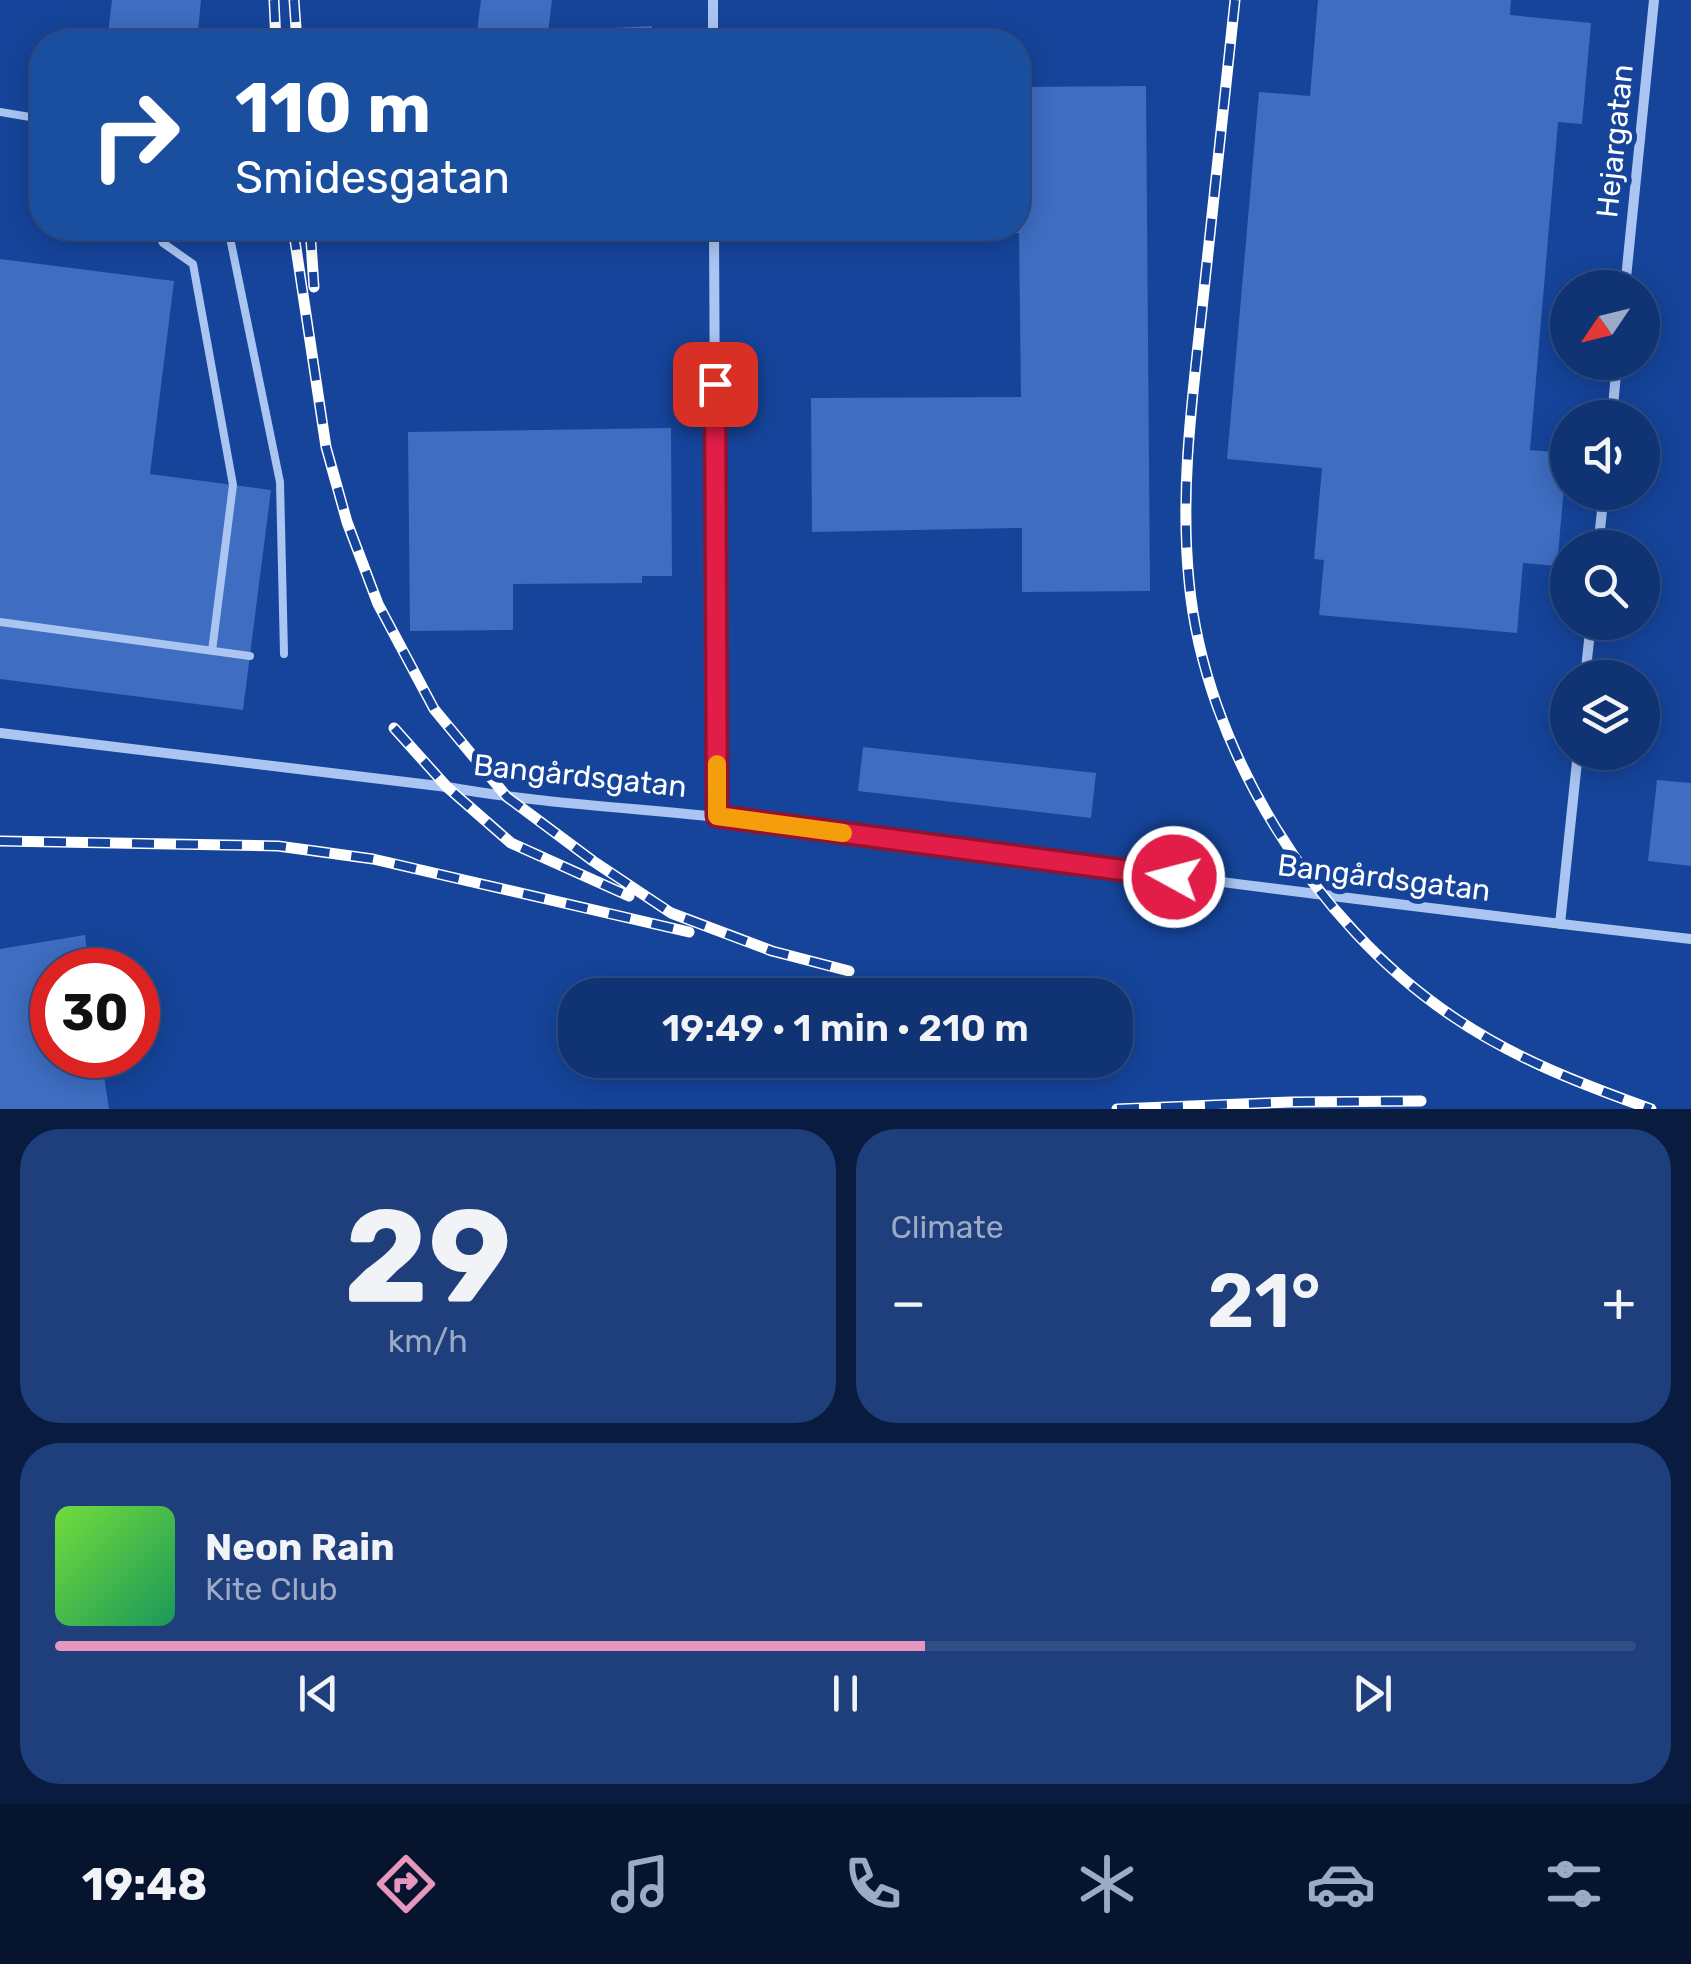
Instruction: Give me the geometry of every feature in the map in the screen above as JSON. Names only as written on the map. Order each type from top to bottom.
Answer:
[{"type":"street","points":[[713,0],[713,30]]},
{"type":"street","name":"Hejargatan","points":[[1627,270],[1654,0]]},
{"type":"street","points":[[714,240],[717,816]]},
{"type":"street","name":"Bangårdsgatan","points":[[0,733],[448,787],[507,798],[717,816],[1326,897],[1691,939]]},
{"type":"street","points":[[1560,924],[1576,770]]},
{"type":"lane","points":[[0,112],[30,116]]},
{"type":"lane","points":[[162,240],[193,264],[233,485],[212,652]]},
{"type":"lane","points":[[230,240],[280,482],[284,654]]},
{"type":"lane","points":[[0,622],[250,656]]},
{"type":"building","points":[[112,0],[201,0],[198,30],[108,30]]},
{"type":"building","points":[[481,0],[552,0],[548,30],[477,30]]},
{"type":"building","points":[[1318,0],[1511,0],[1510,15],[1591,23],[1582,124],[1558,122],[1530,450],[1550,452],[1550,510],[1562,510],[1560,530],[1550,530],[1550,565],[1523,563],[1517,633],[1319,615],[1324,560],[1314,559],[1322,468],[1227,459],[1259,92],[1310,96]]},
{"type":"building","points":[[652,26],[652,30],[612,30]]},
{"type":"building","points":[[1146,86],[1150,591],[1022,592],[1022,528],[812,532],[811,398],[1021,397],[1019,240],[1030,240],[1030,87]]},
{"type":"building","points":[[0,259],[174,281],[150,474],[271,490],[243,710],[0,679]]},
{"type":"building","points":[[671,428],[672,576],[642,576],[642,583],[513,584],[513,630],[410,631],[408,432]]},
{"type":"building","points":[[863,747],[1096,773],[1091,818],[858,791]]},
{"type":"building","points":[[1657,780],[1691,783],[1691,866],[1648,861]]},
{"type":"building","points":[[85,935],[86,948],[30,948],[30,1078],[104,1078],[109,1109],[0,1109],[0,949]]},
{"type":"railway","points":[[274,0],[275,30]]},
{"type":"railway","points":[[294,0],[296,30]]},
{"type":"railway","points":[[1235,0],[1194,377],[1187,479],[1189,581],[1199,644],[1217,706],[1243,767],[1275,826],[1313,882],[1355,933],[1402,978],[1499,1045],[1573,1080],[1651,1109]]},
{"type":"railway","points":[[295,240],[326,447],[347,522],[378,604],[434,709],[507,797],[671,913],[772,951],[849,971]]},
{"type":"railway","points":[[311,240],[314,287]]},
{"type":"railway","points":[[394,728],[447,787],[511,843],[629,896]]},
{"type":"railway","points":[[0,841],[278,846],[373,859],[689,932]]},
{"type":"railway","points":[[1117,1109],[1421,1101]]},
{"type":"slow traffic","points":[[717,764],[717,816],[843,833]]},
{"type":"route","points":[[715,384],[717,816],[1174,877]]}]
